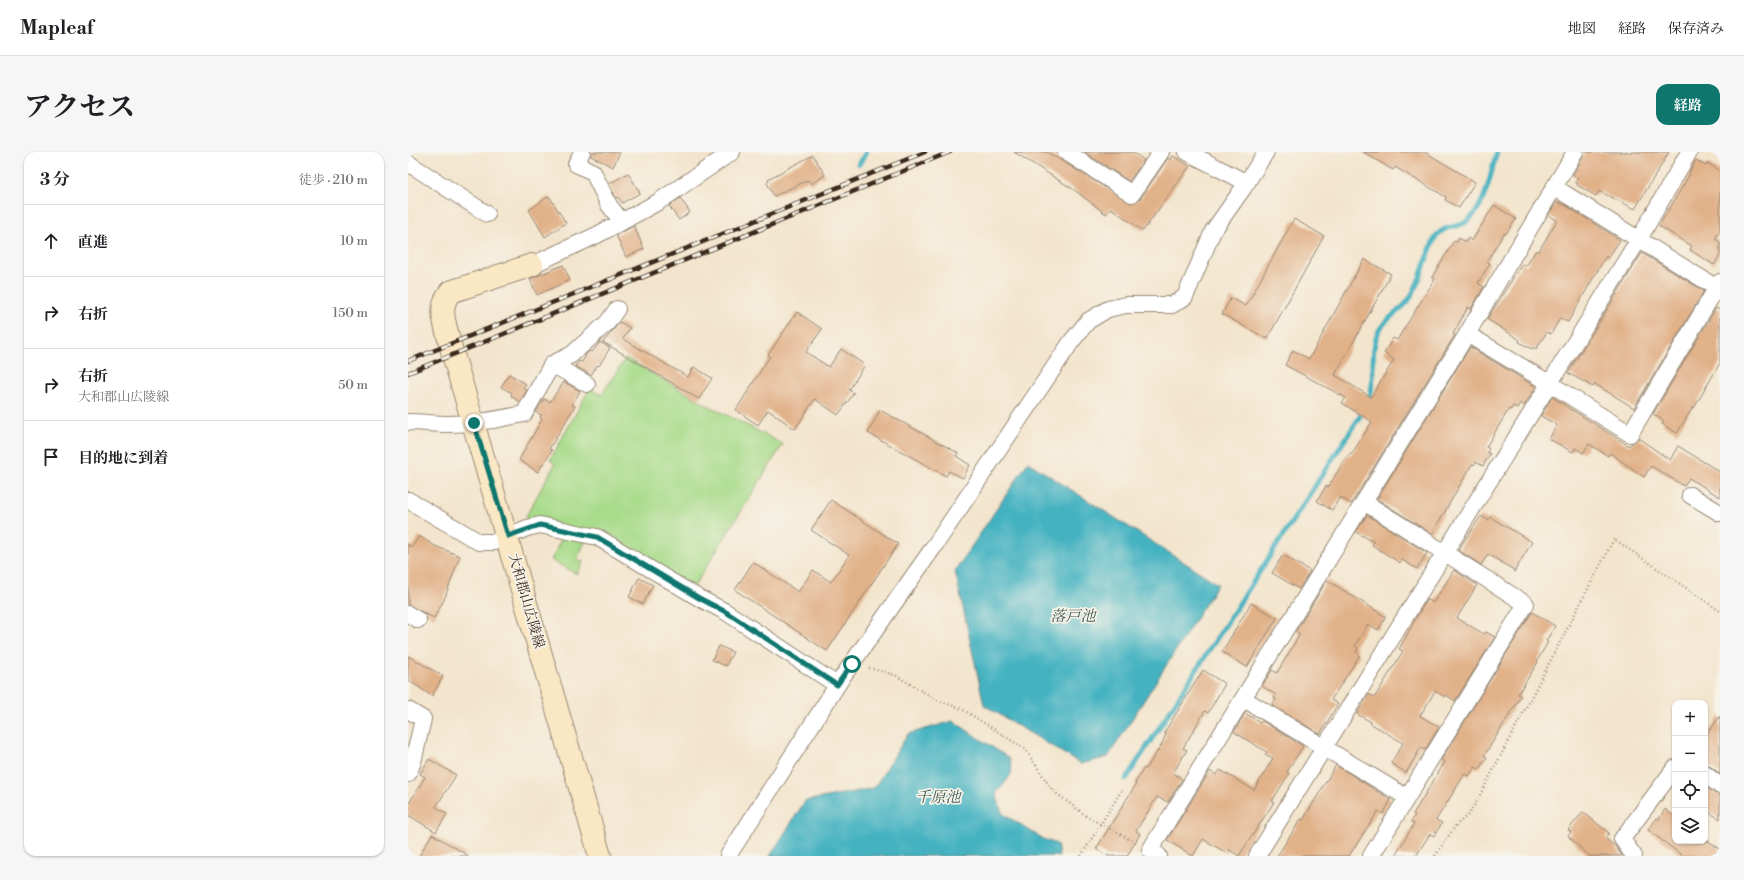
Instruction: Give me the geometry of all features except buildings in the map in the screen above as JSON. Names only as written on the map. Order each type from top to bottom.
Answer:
[{"type":"main road","name":"大和郡山広陵線","points":[[532,265],[450,292],[443,301],[443,311],[450,344],[508,536],[600,856]]},
{"type":"street","points":[[582,152],[576,164],[593,172],[609,205],[622,222]]},
{"type":"street","points":[[532,265],[622,222],[658,202],[732,152]]},
{"type":"street","points":[[1066,152],[1132,194],[1161,152]]},
{"type":"street","points":[[1187,152],[1247,183]]},
{"type":"street","points":[[728,856],[837,685],[932,548],[1071,342],[1088,321],[1108,308],[1126,305],[1172,305],[1185,297],[1213,231],[1247,183],[1266,152]]},
{"type":"street","points":[[1155,853],[1244,699],[1467,334],[1575,152]]},
{"type":"street","points":[[1257,856],[1639,239],[1689,152]]},
{"type":"street","points":[[408,163],[487,214]]},
{"type":"street","points":[[1467,334],[1630,434],[1718,285],[1554,187]]},
{"type":"street","points":[[408,422],[448,424],[474,423],[493,421],[524,414],[552,364],[572,355],[607,323],[617,309]]},
{"type":"street","points":[[552,364],[587,384]]},
{"type":"street","points":[[1690,494],[1720,514]]},
{"type":"street","points":[[408,500],[479,542],[494,542],[540,525],[597,537],[699,598],[726,612],[837,685]]},
{"type":"street","points":[[1364,502],[1526,604],[1371,856]]},
{"type":"street","points":[[1244,699],[1406,798]]},
{"type":"street","points":[[408,710],[423,719],[413,762],[408,774]]},
{"type":"street","points":[[1634,856],[1622,839],[1672,772]]},
{"type":"street","points":[[1708,776],[1719,785]]},
{"type":"path","points":[[1435,856],[1456,825],[1467,816],[1477,801],[1614,539],[1720,611]]},
{"type":"path","points":[[852,664],[895,675],[937,700],[962,709],[1025,749],[1053,791],[1089,818],[1101,823],[1155,853]]},
{"type":"path","points":[[1082,856],[1123,788]]},
{"type":"green space","points":[[626,358],[707,405],[783,444],[693,588],[597,532],[527,525],[526,516],[555,464],[550,460],[590,388],[601,395]]},
{"type":"green space","points":[[564,534],[586,540],[577,559],[583,562],[577,574],[551,560]]},
{"type":"water","name":"落戸池","points":[[1028,462],[1218,584],[1108,757],[1081,764],[984,705],[955,571]]},
{"type":"water","name":"千原池","points":[[953,721],[1009,758],[1012,769],[1011,773],[1007,781],[996,793],[1002,813],[1043,839],[1057,844],[1059,856],[770,856],[805,801],[874,788],[908,734]]},
{"type":"waterway","points":[[859,164],[866,152]]},
{"type":"waterway","points":[[1368,401],[1372,385],[1373,351],[1379,330],[1408,301],[1436,236],[1444,229],[1462,224],[1473,216],[1483,200],[1497,152]]},
{"type":"waterway","points":[[1126,779],[1364,410]]},
{"type":"railway","points":[[408,361],[925,152]]},
{"type":"railway","points":[[408,373],[950,152]]},
{"type":"route","points":[[474,423],[508,536],[527,528],[540,525],[597,537],[699,598],[726,612],[837,685],[852,664]]}]
